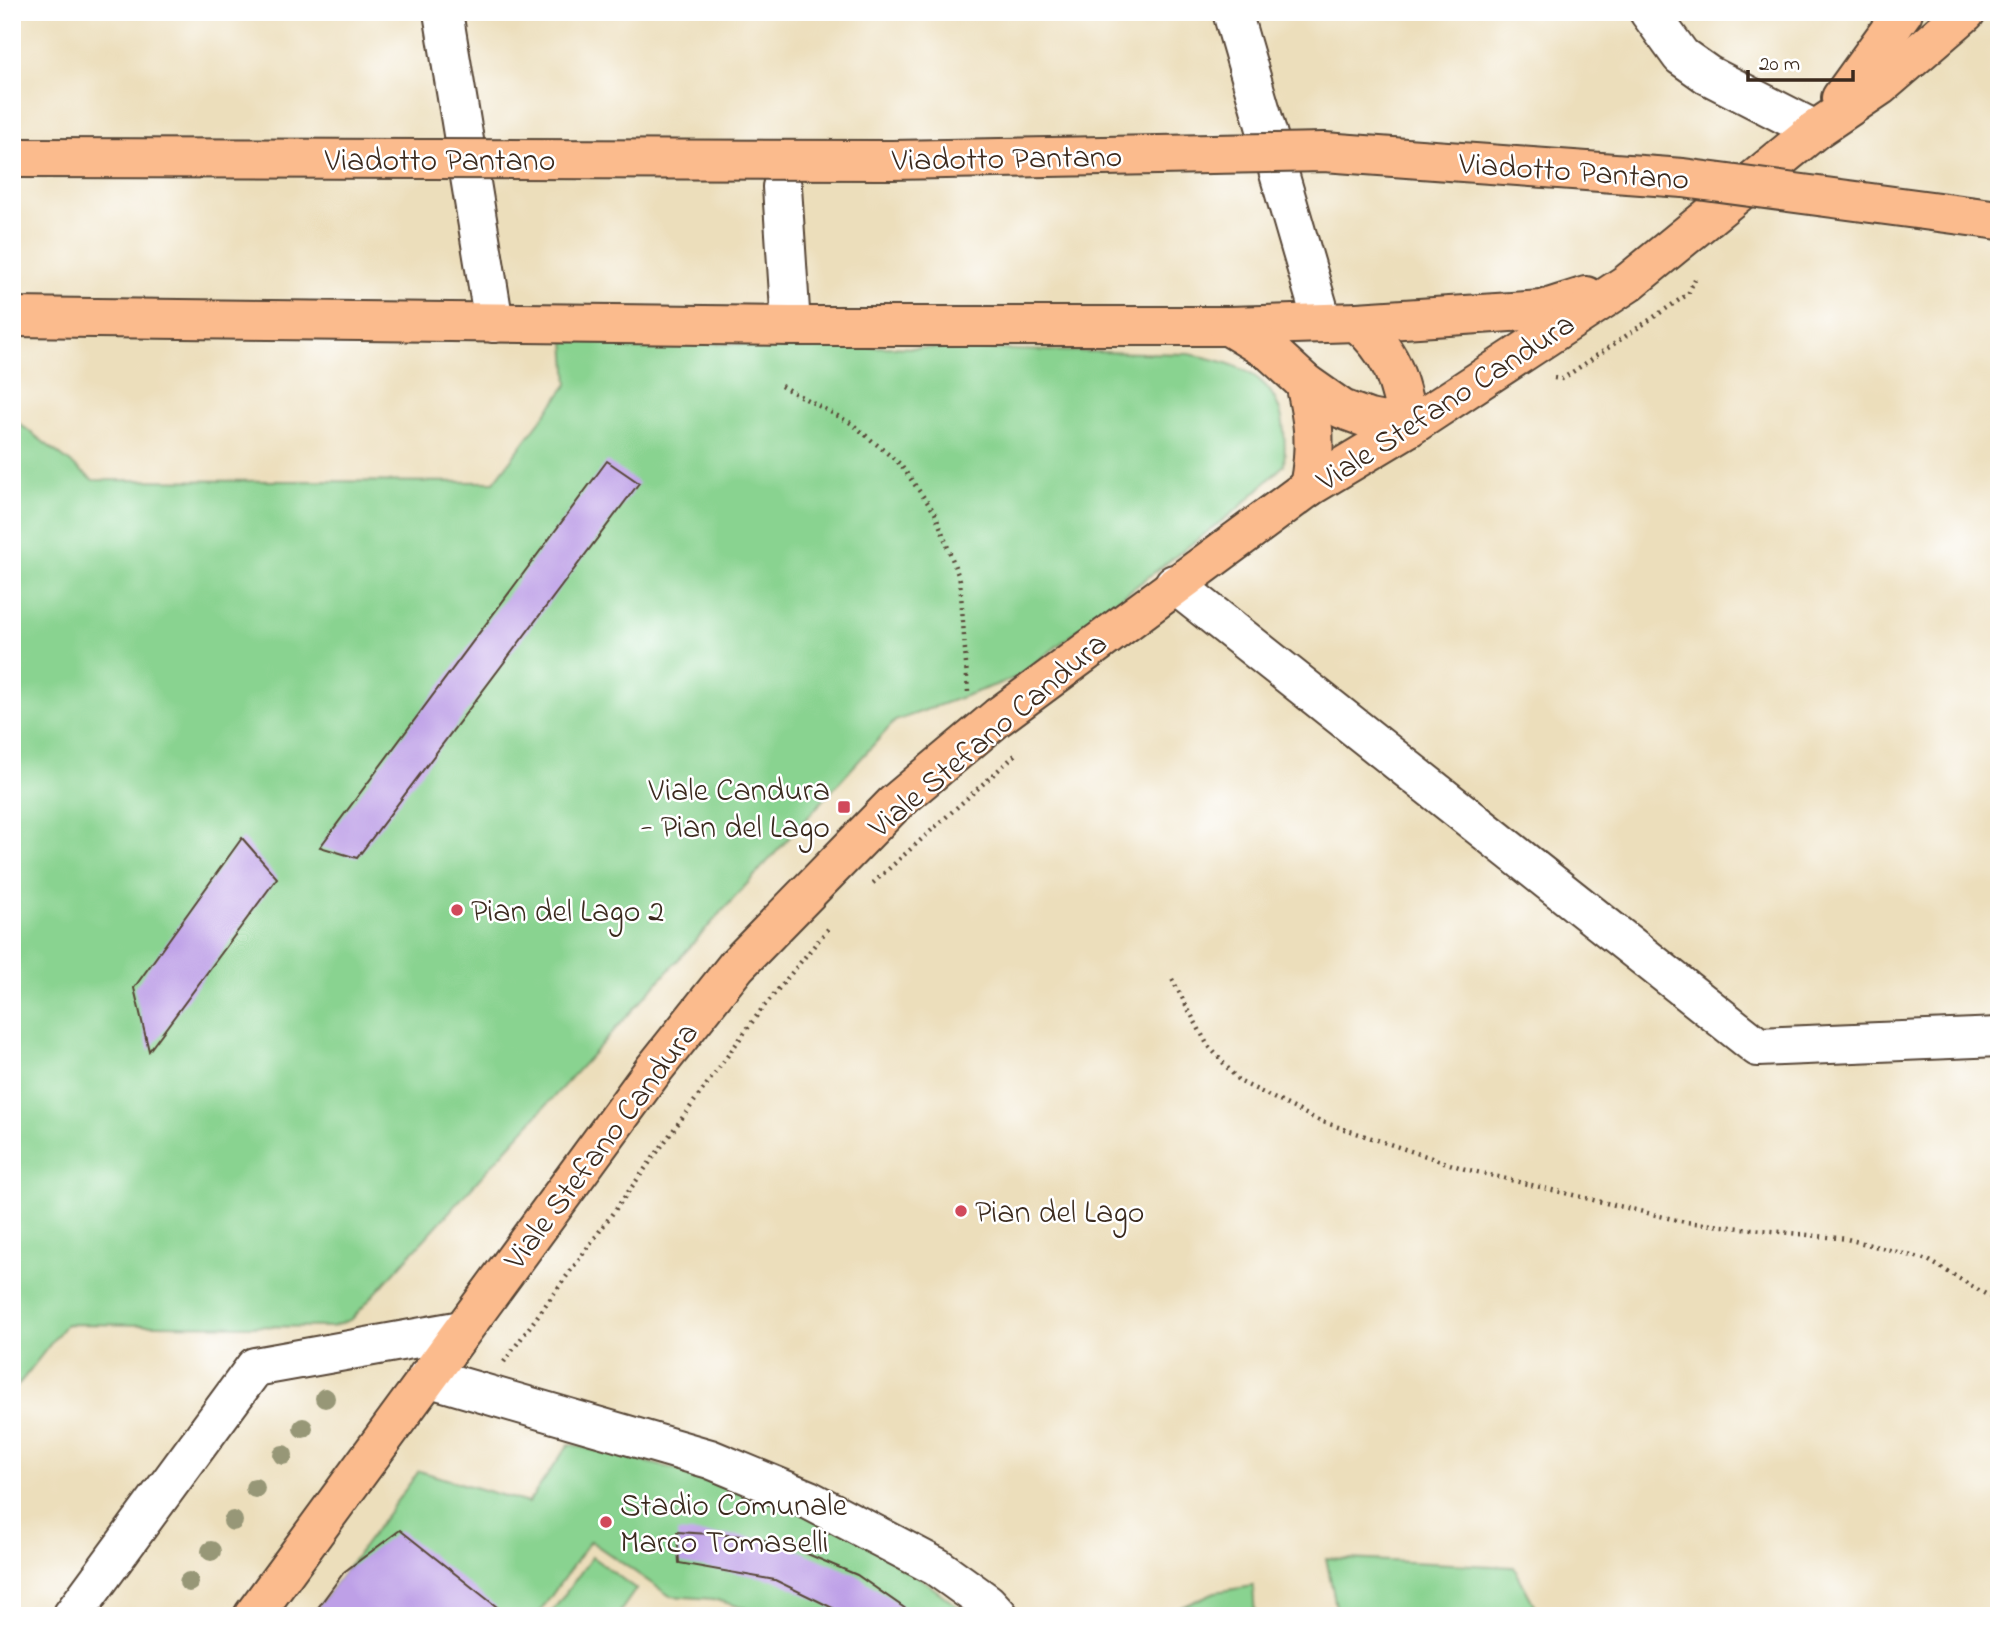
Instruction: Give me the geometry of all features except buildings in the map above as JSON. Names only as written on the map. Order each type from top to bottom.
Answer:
[{"type":"main road","name":"Viale Stefano Candura","points":[[1815,130],[1856,79],[1903,12]]},
{"type":"main road","name":"Viale Stefano Candura","points":[[253,1616],[655,1068],[737,965],[894,804],[971,738],[1174,584],[1309,487],[1409,427],[1628,283],[1815,130],[1880,86],[1966,12]]},
{"type":"main road","name":"Viadotto Pantano","points":[[12,158],[892,160],[1324,152],[1683,178],[1999,220]]},
{"type":"main road","points":[[12,317],[791,326],[1228,326],[1542,310],[1628,283]]},
{"type":"main road","points":[[1228,326],[1271,352],[1305,383],[1342,409],[1369,419],[1409,427],[1392,365],[1381,344],[1340,322]]},
{"type":"main road","points":[[1305,383],[1315,427],[1316,452],[1309,487]]},
{"type":"street","points":[[443,12],[495,323]]},
{"type":"street","points":[[1232,12],[1340,322]]},
{"type":"street","points":[[1649,12],[1681,57],[1708,75],[1815,130]]},
{"type":"street","points":[[782,187],[791,326]]},
{"type":"street","points":[[1174,584],[1758,1047],[1999,1037]]},
{"type":"street","points":[[72,1616],[255,1367],[462,1331]]},
{"type":"street","points":[[427,1377],[710,1459],[810,1500],[937,1567],[988,1603],[999,1616]]},
{"type":"path","points":[[781,386],[852,424],[900,464],[935,513],[960,580],[971,738]]},
{"type":"path","points":[[863,892],[1018,751]]},
{"type":"path","points":[[481,1393],[761,1010],[800,960],[836,921]]},
{"type":"path","points":[[1172,979],[1207,1044],[1239,1081],[1320,1121],[1465,1169],[1685,1222],[1847,1239],[1928,1260],[1999,1302]]},
{"type":"green space","points":[[565,340],[1189,354],[1235,366],[1265,386],[1275,399],[1282,417],[1284,465],[1239,508],[1015,678],[895,721],[352,1319],[332,1327],[66,1324],[12,1393],[12,418],[93,480],[494,482],[568,384]]},
{"type":"green space","name":"Stadio Comunale Marco Tomaselli","points":[[569,1444],[764,1490],[872,1541],[970,1616],[772,1616],[713,1599],[670,1596],[590,1541],[537,1616],[312,1616],[419,1471],[528,1503]]},
{"type":"green space","points":[[592,1557],[636,1589],[617,1616],[549,1616]]},
{"type":"green space","points":[[1326,1558],[1514,1567],[1540,1616],[1338,1616]]},
{"type":"green space","points":[[1253,1586],[1255,1616],[1161,1616],[1215,1592]]},
{"type":"place","name":"Viale Candura - Pian del Lago","points":[[844,807]]},
{"type":"place","name":"Pian del Lago 2","points":[[457,910]]},
{"type":"place","name":"Pian del Lago","points":[[961,1211]]},
{"type":"place","name":"Stadio Comunale Marco Tomaselli","points":[[606,1522]]}]
